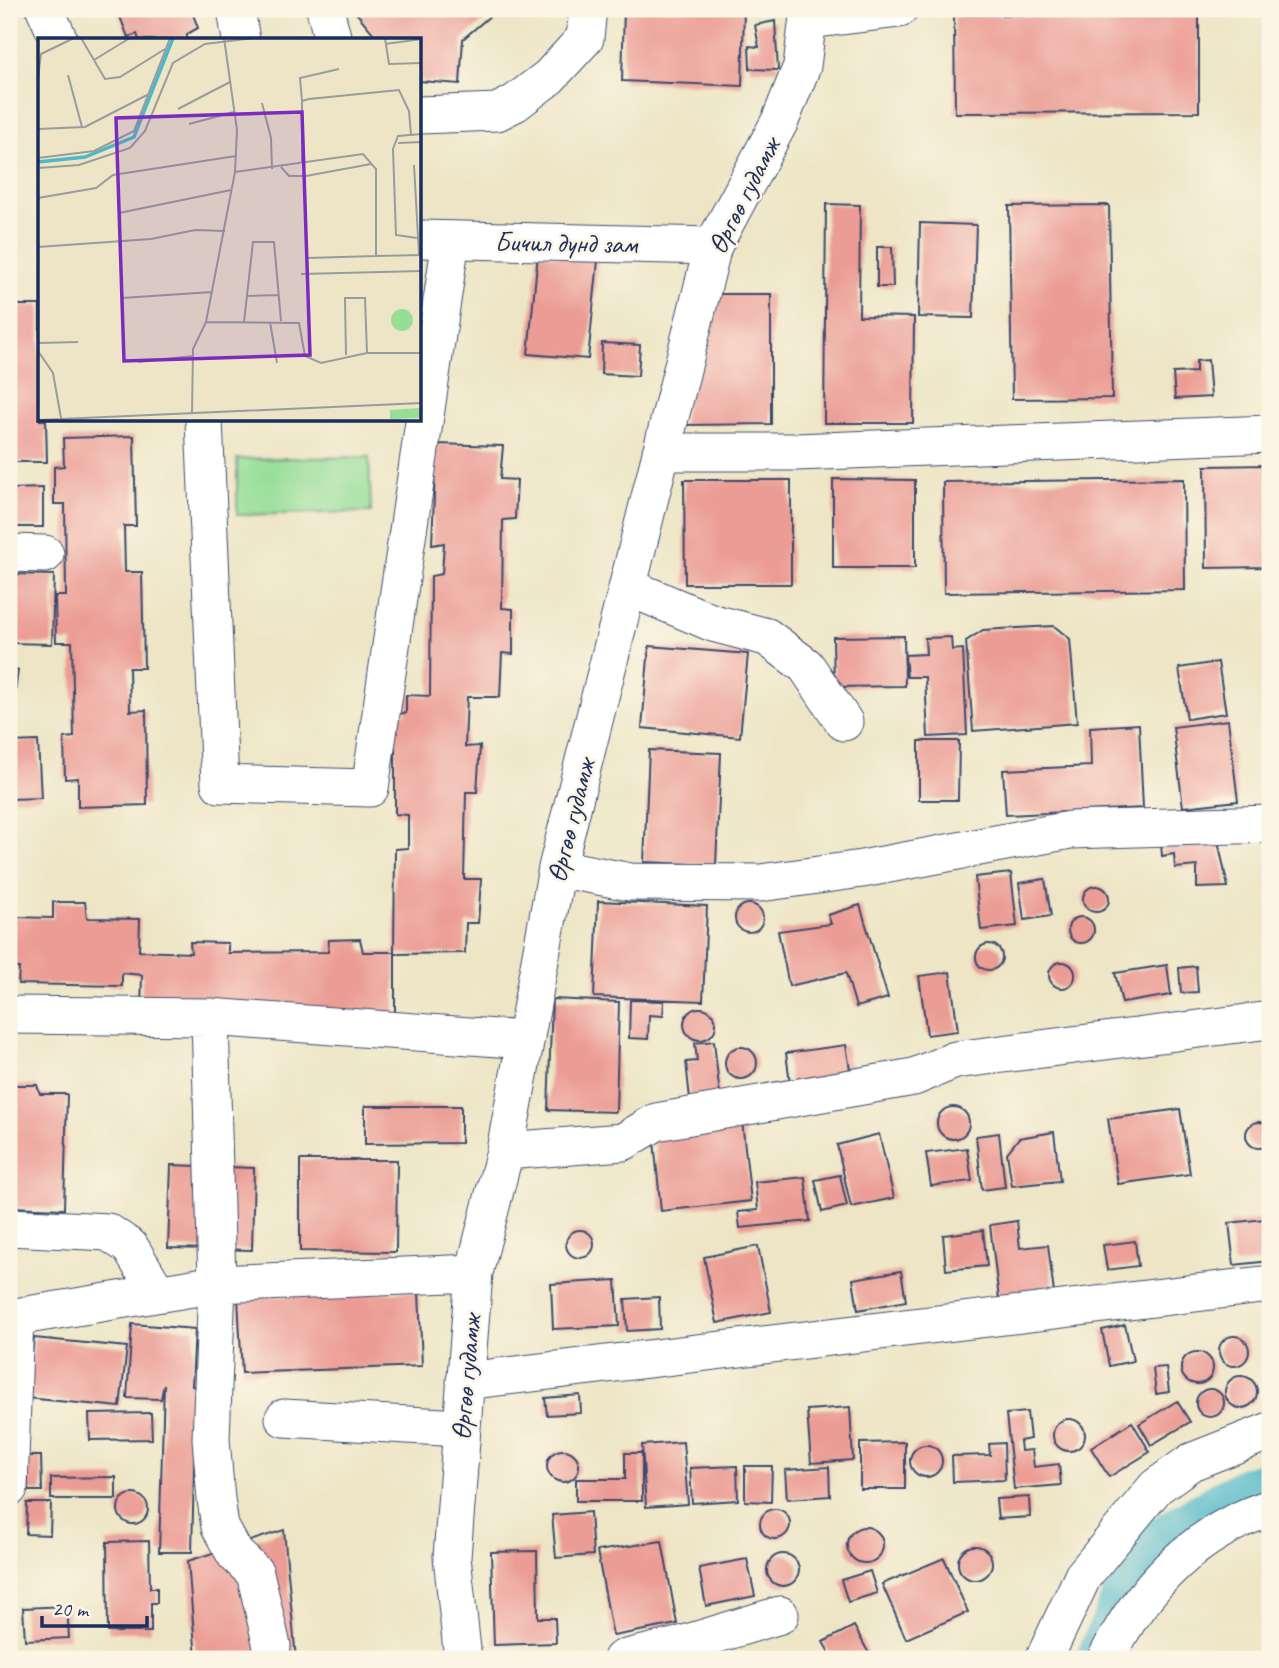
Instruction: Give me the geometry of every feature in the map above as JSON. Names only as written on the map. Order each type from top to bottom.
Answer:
[{"type":"street","points":[[45,9],[58,38]]},
{"type":"street","points":[[236,9],[241,38]]},
{"type":"street","points":[[325,9],[332,38]]},
{"type":"street","points":[[422,115],[497,112],[515,103],[549,77],[585,38],[588,9]]},
{"type":"street","points":[[809,15],[899,9]]},
{"type":"street","name":"Өргөө гудамж","points":[[463,1659],[452,1557],[474,1273],[505,1151],[557,868],[713,246],[780,121],[802,66],[809,15]]},
{"type":"street","points":[[423,414],[436,239]]},
{"type":"street","name":"Бичил дунд зам","points":[[436,239],[713,246]]},
{"type":"street","points":[[204,422],[220,784],[370,788],[422,422]]},
{"type":"street","points":[[661,452],[796,452],[1270,434]]},
{"type":"street","points":[[9,553],[45,554]]},
{"type":"street","points":[[628,587],[713,623],[767,637],[806,666],[844,722]]},
{"type":"street","points":[[557,868],[630,881],[760,883],[862,869],[1070,830],[1270,824]]},
{"type":"street","points":[[9,1015],[210,1017],[525,1040]]},
{"type":"street","points":[[210,1017],[217,1284],[211,1439],[220,1527],[235,1554],[255,1573],[272,1646],[271,1659]]},
{"type":"street","points":[[505,1151],[623,1142],[656,1122],[914,1077],[955,1060],[1270,1020]]},
{"type":"street","points":[[9,1227],[108,1232],[130,1247],[157,1292]]},
{"type":"street","points":[[9,1488],[12,1318],[217,1284],[474,1273]]},
{"type":"street","points":[[465,1381],[1270,1284]]},
{"type":"street","points":[[284,1418],[461,1428]]},
{"type":"street","points":[[1044,1659],[1083,1576],[1156,1488],[1191,1462],[1270,1430]]},
{"type":"street","points":[[1106,1659],[1129,1613],[1158,1579],[1212,1535],[1270,1508]]},
{"type":"street","points":[[622,1659],[678,1646],[780,1615]]},
{"type":"green space","points":[[369,457],[371,512],[237,515],[237,459]]},
{"type":"building","points":[[117,9],[191,9],[198,28],[187,34],[187,38],[138,38],[137,34],[128,37]]},
{"type":"building","points":[[353,9],[498,9],[463,39],[460,84],[422,81],[422,38],[374,38],[374,34]]},
{"type":"building","points":[[624,9],[744,9],[742,86],[622,81]]},
{"type":"building","points":[[954,15],[1199,15],[1199,112],[955,113]]},
{"type":"building","points":[[775,21],[778,70],[750,69],[749,46],[759,47],[755,25]]},
{"type":"building","points":[[826,204],[860,205],[859,316],[914,317],[913,423],[824,423]]},
{"type":"building","points":[[1109,205],[1112,398],[1012,399],[1009,206]]},
{"type":"building","points":[[920,223],[976,225],[973,318],[918,317]]},
{"type":"building","points":[[877,247],[892,247],[893,287],[877,287]]},
{"type":"building","points":[[538,254],[598,260],[588,359],[528,354]]},
{"type":"building","points":[[709,294],[771,294],[771,424],[682,425]]},
{"type":"building","points":[[9,305],[38,305],[38,422],[46,422],[47,462],[9,462]]},
{"type":"building","points":[[602,343],[640,345],[638,376],[601,374]]},
{"type":"building","points":[[1208,360],[1211,397],[1175,399],[1173,373],[1196,372],[1196,361]]},
{"type":"building","points":[[134,436],[136,526],[124,526],[125,572],[142,572],[144,668],[129,668],[130,711],[146,710],[147,805],[78,807],[78,778],[65,779],[64,738],[74,737],[72,642],[56,642],[55,596],[66,596],[65,504],[54,504],[54,467],[64,466],[63,438]]},
{"type":"building","points":[[436,444],[503,446],[500,479],[517,480],[515,519],[503,520],[502,608],[513,609],[513,654],[502,653],[500,697],[467,697],[465,747],[480,746],[477,792],[466,792],[464,879],[481,879],[478,923],[466,923],[465,953],[395,954],[395,1019],[141,1009],[142,975],[122,973],[122,986],[18,984],[19,968],[9,968],[9,917],[53,918],[53,902],[85,902],[87,918],[140,919],[139,951],[191,953],[190,942],[228,943],[228,953],[328,952],[329,940],[360,939],[363,952],[394,952],[395,849],[408,848],[408,815],[395,814],[395,714],[406,713],[406,695],[430,696],[431,576],[442,574],[444,543],[432,545]]},
{"type":"building","points":[[1270,465],[1270,567],[1206,568],[1205,466]]},
{"type":"building","points":[[833,479],[915,480],[915,568],[833,568]]},
{"type":"building","points":[[1184,479],[1185,590],[944,593],[943,482]]},
{"type":"building","points":[[684,480],[791,480],[791,584],[685,584]]},
{"type":"building","points":[[43,488],[43,527],[9,527],[9,489]]},
{"type":"building","points":[[9,574],[54,575],[52,644],[9,643]]},
{"type":"building","points":[[1054,626],[1070,639],[1077,723],[973,731],[966,641],[983,630]]},
{"type":"building","points":[[904,636],[905,686],[834,687],[833,637]]},
{"type":"building","points":[[951,637],[952,650],[963,649],[967,735],[928,737],[925,677],[907,677],[905,655],[926,654],[925,638]]},
{"type":"building","points":[[649,646],[748,654],[740,737],[642,728]]},
{"type":"building","points":[[1218,662],[1226,713],[1187,719],[1179,668]]},
{"type":"building","points":[[9,670],[18,670],[13,709],[9,709]]},
{"type":"building","points":[[1228,720],[1238,801],[1183,807],[1173,727]]},
{"type":"building","points":[[1139,724],[1143,808],[1006,815],[1003,770],[1091,766],[1090,727]]},
{"type":"building","points":[[38,741],[41,798],[9,799],[9,742]]},
{"type":"building","points":[[919,741],[959,741],[958,800],[919,800]]},
{"type":"building","points":[[649,750],[721,753],[716,865],[644,862]]},
{"type":"building","points":[[1217,836],[1228,887],[1197,888],[1197,866],[1175,868],[1174,854],[1162,856],[1161,843]]},
{"type":"building","points":[[1011,873],[1017,926],[981,930],[975,877]]},
{"type":"building","points":[[1045,879],[1051,916],[1024,920],[1019,883]]},
{"type":"building","points":[[1096,886],[1105,890],[1109,899],[1105,908],[1096,912],[1087,908],[1083,899],[1087,890]]},
{"type":"building","points":[[598,901],[707,906],[703,1001],[594,997]]},
{"type":"building","points":[[749,904],[759,908],[763,918],[759,928],[749,932],[739,928],[735,918],[739,908]]},
{"type":"building","points":[[860,905],[888,998],[856,1007],[846,973],[789,986],[778,931],[831,924],[828,915]]},
{"type":"building","points":[[1081,917],[1090,921],[1094,930],[1090,939],[1081,943],[1072,939],[1068,930],[1072,921]]},
{"type":"building","points":[[989,944],[998,948],[1002,957],[998,966],[989,970],[980,966],[976,957],[980,948]]},
{"type":"building","points":[[1062,962],[1071,966],[1075,975],[1071,984],[1062,988],[1053,984],[1049,975],[1053,966]]},
{"type":"building","points":[[1167,965],[1171,995],[1122,1003],[1115,973]]},
{"type":"building","points":[[1196,966],[1198,992],[1181,993],[1179,968]]},
{"type":"building","points":[[950,972],[958,1031],[927,1035],[919,976]]},
{"type":"building","points":[[552,999],[619,1002],[616,1112],[548,1110]]},
{"type":"building","points":[[630,1000],[664,1001],[663,1016],[649,1015],[648,1039],[629,1038]]},
{"type":"building","points":[[700,1008],[711,1013],[716,1024],[711,1035],[700,1040],[689,1035],[684,1024],[689,1013]]},
{"type":"building","points":[[714,1041],[720,1096],[690,1099],[686,1062],[697,1061],[695,1043]]},
{"type":"building","points":[[846,1045],[852,1082],[791,1090],[786,1053]]},
{"type":"building","points":[[741,1047],[752,1052],[757,1063],[752,1074],[741,1079],[730,1074],[725,1063],[730,1052]]},
{"type":"building","points":[[13,1085],[37,1085],[40,1094],[67,1094],[64,1209],[9,1207],[9,1091]]},
{"type":"building","points":[[365,1106],[461,1106],[461,1143],[365,1144]]},
{"type":"building","points":[[953,1107],[965,1111],[969,1123],[965,1135],[953,1139],[941,1135],[937,1123],[941,1111]]},
{"type":"building","points":[[1180,1109],[1190,1174],[1118,1184],[1108,1119]]},
{"type":"building","points":[[742,1121],[751,1201],[661,1211],[653,1131]]},
{"type":"building","points":[[1259,1122],[1268,1126],[1272,1135],[1268,1144],[1259,1148],[1250,1144],[1246,1135],[1250,1126]]},
{"type":"building","points":[[1054,1132],[1060,1181],[1012,1186],[1007,1153],[1019,1138]]},
{"type":"building","points":[[999,1133],[1005,1187],[982,1190],[976,1136]]},
{"type":"building","points":[[879,1134],[894,1198],[851,1207],[837,1145]]},
{"type":"building","points":[[967,1148],[972,1181],[931,1186],[926,1153]]},
{"type":"building","points":[[300,1160],[397,1160],[396,1252],[300,1251]]},
{"type":"building","points":[[171,1165],[254,1168],[252,1250],[168,1248]]},
{"type":"building","points":[[840,1175],[847,1206],[822,1212],[815,1180]]},
{"type":"building","points":[[805,1177],[810,1221],[740,1228],[738,1212],[758,1210],[755,1182]]},
{"type":"building","points":[[1264,1219],[1270,1261],[1234,1265],[1229,1223]]},
{"type":"building","points":[[1017,1221],[1020,1248],[1048,1245],[1054,1293],[999,1299],[990,1225]]},
{"type":"building","points":[[580,1230],[590,1234],[594,1244],[590,1254],[580,1258],[570,1254],[566,1244],[570,1234]]},
{"type":"building","points":[[983,1230],[987,1266],[946,1270],[943,1235]]},
{"type":"building","points":[[1135,1241],[1138,1266],[1107,1270],[1103,1245]]},
{"type":"building","points":[[758,1246],[771,1312],[717,1323],[704,1257]]},
{"type":"building","points":[[901,1271],[906,1301],[858,1310],[853,1279]]},
{"type":"building","points":[[616,1280],[619,1326],[553,1329],[551,1284]]},
{"type":"building","points":[[419,1291],[422,1366],[242,1373],[238,1298]]},
{"type":"building","points":[[659,1297],[660,1329],[627,1331],[625,1299]]},
{"type":"building","points":[[132,1324],[195,1329],[192,1386],[196,1387],[192,1552],[159,1552],[164,1384],[161,1399],[127,1398]]},
{"type":"building","points":[[1125,1325],[1133,1361],[1109,1366],[1102,1330]]},
{"type":"building","points":[[1234,1336],[1245,1340],[1249,1351],[1245,1362],[1234,1366],[1223,1362],[1219,1351],[1223,1340]]},
{"type":"building","points":[[34,1338],[127,1347],[120,1407],[27,1398]]},
{"type":"building","points":[[1197,1352],[1208,1357],[1213,1368],[1208,1379],[1197,1384],[1186,1379],[1181,1368],[1186,1357]]},
{"type":"building","points":[[1166,1367],[1169,1392],[1156,1394],[1153,1368]]},
{"type":"building","points":[[1241,1376],[1253,1380],[1257,1392],[1253,1404],[1241,1408],[1229,1404],[1225,1392],[1229,1380]]},
{"type":"building","points":[[1210,1389],[1220,1393],[1224,1403],[1220,1413],[1210,1417],[1200,1413],[1196,1403],[1200,1393]]},
{"type":"building","points":[[580,1395],[581,1413],[547,1415],[545,1398]]},
{"type":"building","points":[[1177,1401],[1190,1422],[1151,1445],[1139,1424]]},
{"type":"building","points":[[850,1407],[853,1460],[811,1463],[807,1410]]},
{"type":"building","points":[[1027,1412],[1030,1439],[1020,1441],[1021,1451],[1032,1450],[1034,1467],[1059,1464],[1061,1485],[1014,1489],[1006,1414]]},
{"type":"building","points":[[151,1413],[152,1439],[90,1440],[89,1414]]},
{"type":"building","points":[[1069,1419],[1081,1423],[1085,1435],[1081,1447],[1069,1451],[1057,1447],[1053,1435],[1057,1423]]},
{"type":"building","points":[[1132,1422],[1150,1452],[1109,1477],[1091,1448]]},
{"type":"building","points":[[683,1442],[688,1504],[646,1507],[642,1445]]},
{"type":"building","points":[[905,1442],[905,1489],[860,1489],[860,1443]]},
{"type":"building","points":[[1004,1443],[1005,1480],[953,1482],[952,1456],[990,1455],[989,1444]]},
{"type":"building","points":[[926,1445],[937,1450],[942,1461],[937,1472],[926,1477],[915,1472],[910,1461],[915,1450]]},
{"type":"building","points":[[563,1450],[574,1455],[579,1466],[574,1477],[563,1482],[552,1477],[547,1466],[552,1455]]},
{"type":"building","points":[[625,1453],[642,1453],[642,1501],[576,1501],[576,1479],[625,1479]]},
{"type":"building","points":[[28,1456],[41,1456],[42,1491],[28,1491]]},
{"type":"building","points":[[737,1466],[738,1500],[692,1503],[690,1468]]},
{"type":"building","points":[[745,1466],[772,1466],[771,1502],[745,1501]]},
{"type":"building","points":[[829,1467],[830,1496],[787,1499],[785,1470]]},
{"type":"building","points":[[116,1477],[116,1499],[51,1499],[51,1478]]},
{"type":"building","points":[[133,1494],[144,1498],[148,1509],[144,1520],[133,1524],[122,1520],[118,1509],[122,1498]]},
{"type":"building","points":[[1029,1497],[1030,1517],[998,1519],[996,1499]]},
{"type":"building","points":[[27,1503],[51,1503],[50,1535],[26,1534]]},
{"type":"building","points":[[775,1509],[786,1513],[790,1524],[786,1535],[775,1539],[764,1535],[760,1524],[764,1513]]},
{"type":"building","points":[[590,1512],[593,1555],[556,1558],[552,1515]]},
{"type":"building","points":[[865,1527],[878,1532],[883,1545],[878,1558],[865,1563],[852,1558],[847,1545],[852,1532]]},
{"type":"building","points":[[284,1530],[296,1659],[196,1659],[188,1561]]},
{"type":"building","points":[[149,1541],[150,1588],[157,1588],[157,1603],[151,1603],[151,1632],[108,1632],[107,1542]]},
{"type":"building","points":[[662,1541],[677,1624],[613,1636],[597,1551]]},
{"type":"building","points":[[975,1546],[987,1551],[992,1563],[987,1575],[975,1580],[963,1575],[958,1563],[963,1551]]},
{"type":"building","points":[[537,1551],[538,1618],[555,1618],[556,1643],[494,1645],[491,1552]]},
{"type":"building","points":[[783,1554],[794,1559],[799,1570],[794,1581],[783,1586],[772,1581],[767,1570],[772,1559]]},
{"type":"building","points":[[944,1558],[968,1612],[906,1639],[882,1584]]},
{"type":"building","points":[[747,1559],[755,1596],[706,1606],[699,1568]]},
{"type":"building","points":[[870,1571],[877,1593],[848,1602],[841,1580]]},
{"type":"building","points":[[67,1606],[69,1638],[25,1640],[23,1608]]},
{"type":"building","points":[[854,1626],[872,1659],[833,1659],[823,1642]]},
{"type":"building","points":[[993,1652],[1006,1659],[979,1659],[984,1654]]},
{"type":"waterway","points":[[1098,1649],[1119,1600],[1161,1534],[1244,1486],[1270,1478]]}]
